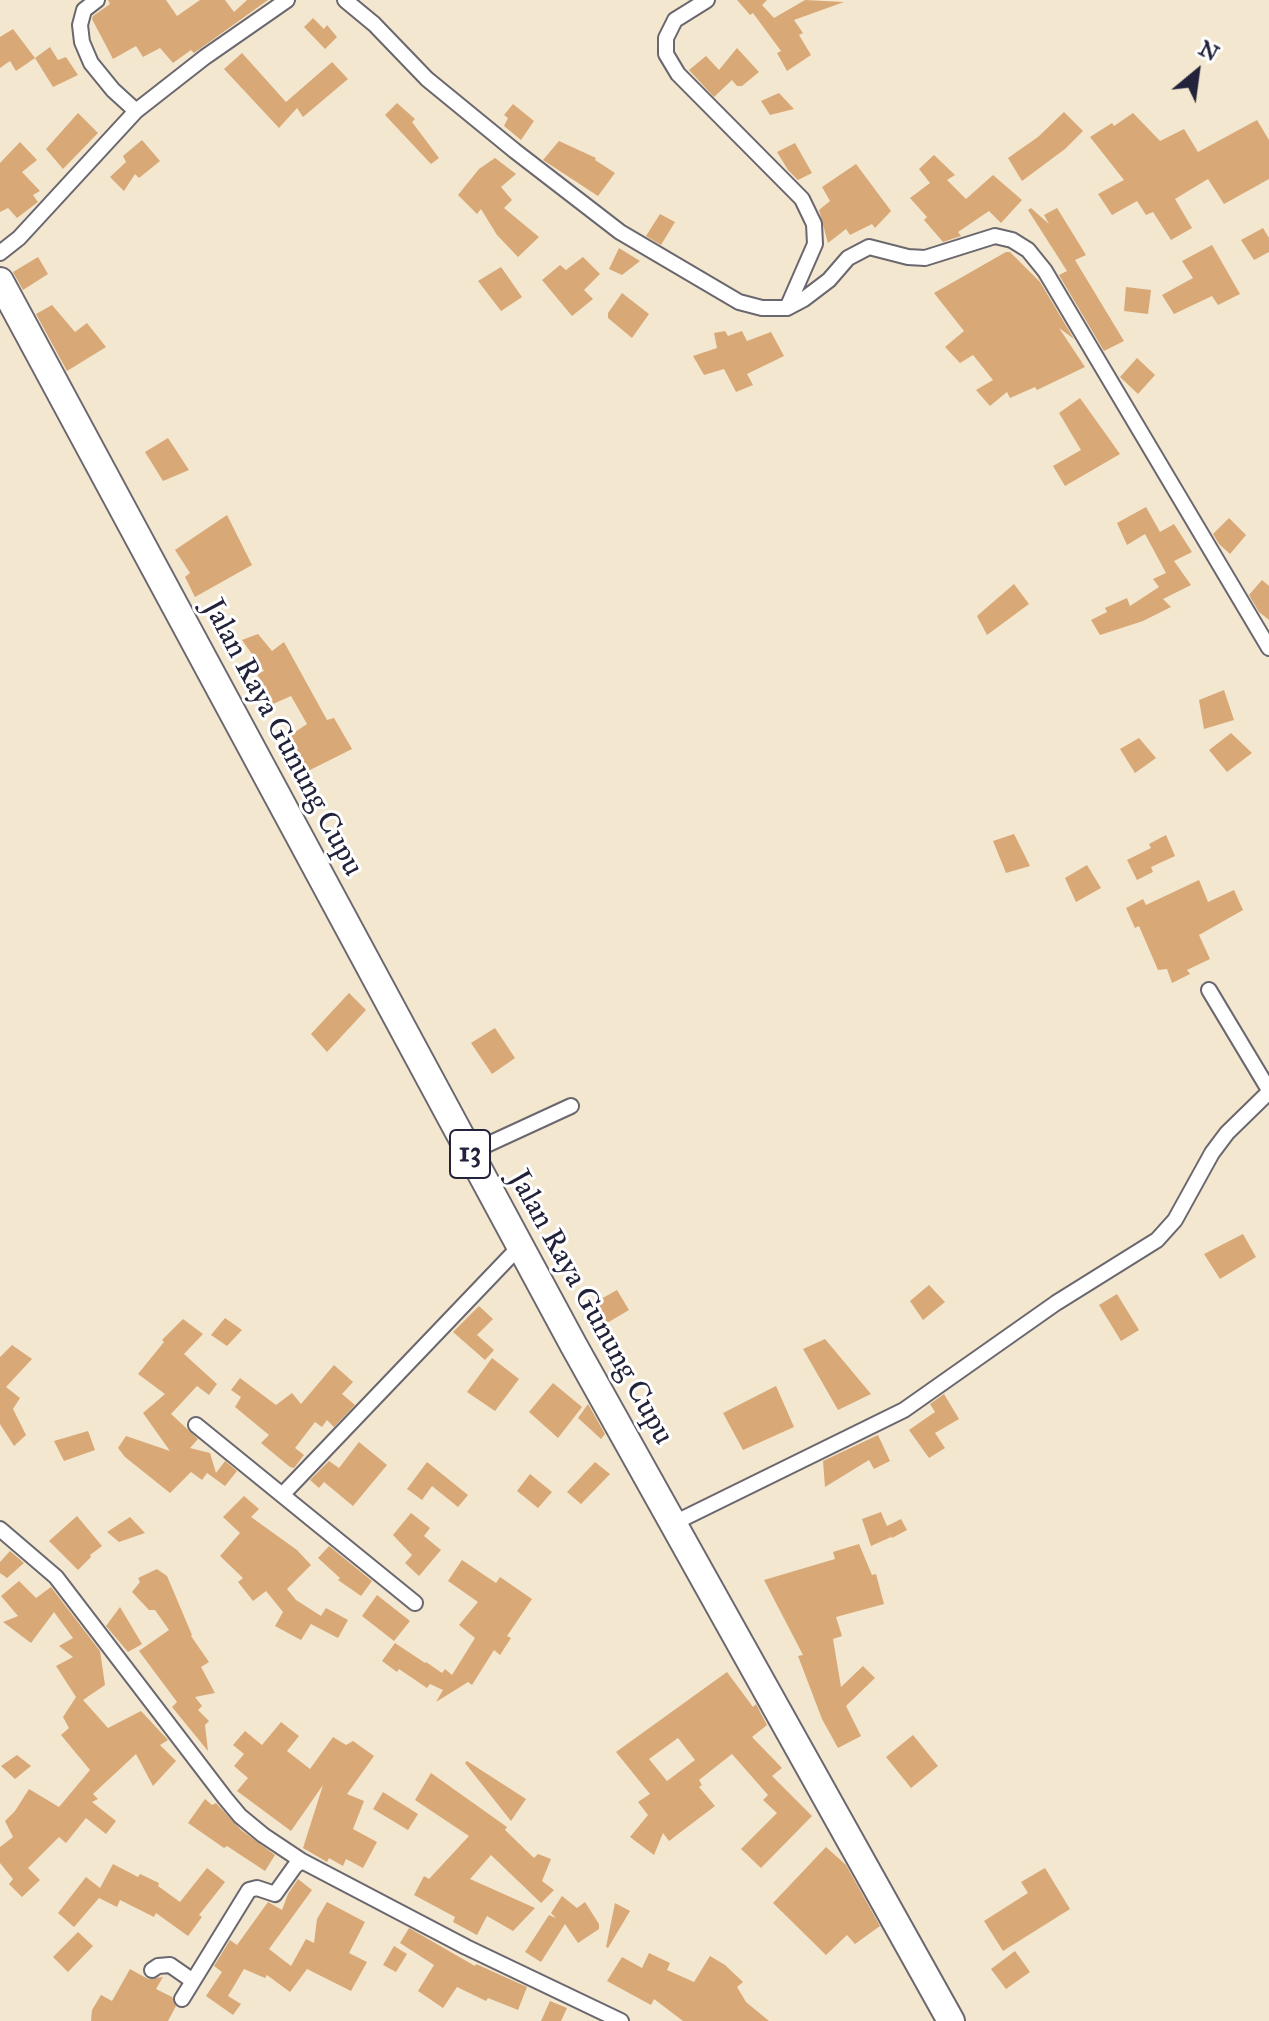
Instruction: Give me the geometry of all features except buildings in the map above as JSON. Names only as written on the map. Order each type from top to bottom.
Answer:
[{"type":"highway","name":"Jalan Raya Gunung Cupu","points":[[0,281],[469,1153],[672,1524],[951,2021]]},
{"type":"street","points":[[97,0],[84,10],[80,25],[82,42],[91,63],[113,90],[136,111]]},
{"type":"street","points":[[0,253],[19,238],[136,111],[205,57],[287,0]]},
{"type":"street","points":[[345,0],[374,24],[427,79],[620,232],[739,302],[762,308],[787,308],[829,280],[848,258],[869,247],[925,258],[995,236],[1012,240],[1028,250],[1045,271],[1269,648]]},
{"type":"street","points":[[707,0],[675,20],[666,38],[666,54],[678,74],[802,199],[814,224],[815,244],[787,308]]},
{"type":"street","points":[[672,1524],[904,1410],[1056,1303],[1157,1240],[1175,1220],[1212,1153],[1227,1133],[1269,1091],[1209,990]]},
{"type":"street","points":[[469,1153],[571,1106]]},
{"type":"street","points":[[283,1494],[521,1245]]},
{"type":"street","points":[[196,1425],[415,1603]]},
{"type":"street","points":[[0,1529],[56,1577],[240,1816],[302,1861],[466,1947],[621,2021]]},
{"type":"street","points":[[182,1999],[249,1890],[257,1888],[275,1894],[302,1861]]},
{"type":"street","points":[[152,1970],[170,1965],[193,1981]]}]
